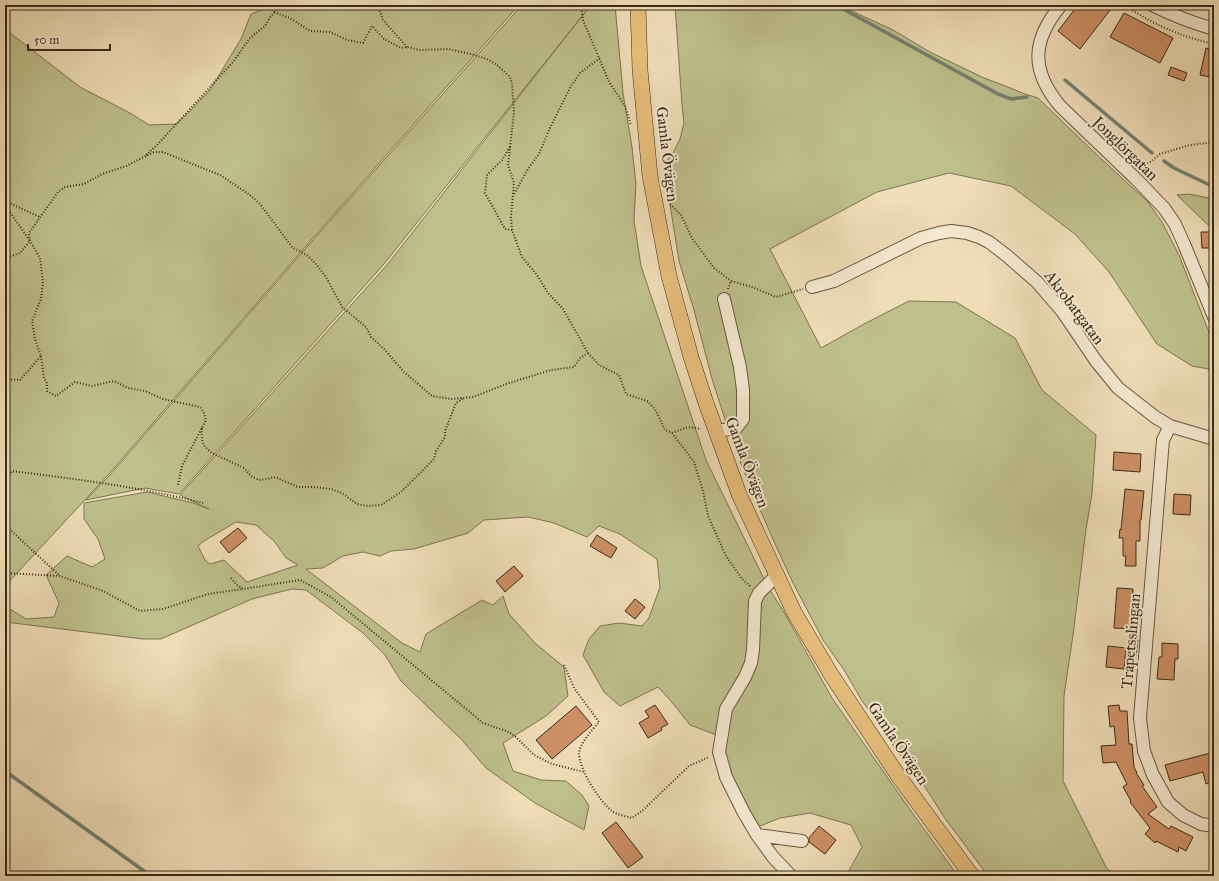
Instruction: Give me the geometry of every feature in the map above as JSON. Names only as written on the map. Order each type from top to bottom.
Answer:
[{"type":"main road","name":"Gamla Övägen","points":[[638,5],[640,70],[650,176],[669,276],[689,350],[706,403],[739,494],[794,612],[832,676],[899,777],[972,876]]},
{"type":"street","name":"Jonglörgatan","points":[[1061,5],[1042,34],[1039,45],[1038,59],[1042,76],[1052,96],[1060,106],[1164,208],[1175,224],[1214,317]]},
{"type":"street","points":[[1152,5],[1193,23],[1214,29]]},
{"type":"street","name":"Akrobatgatan","points":[[812,287],[834,281],[920,238],[951,231],[967,233],[979,237],[989,242],[1006,255],[1037,282],[1062,312],[1096,361],[1118,388],[1155,417],[1170,426],[1214,439]]},
{"type":"street","points":[[717,431],[736,428],[743,419],[743,390],[740,367],[724,299]]},
{"type":"street","name":"Trapetsslingan","points":[[1170,426],[1163,440],[1140,718],[1144,751],[1153,775],[1168,802],[1183,815],[1201,824],[1214,826]]},
{"type":"street","points":[[777,575],[759,593],[755,601],[751,663],[745,677],[726,709],[719,752],[726,777],[744,813],[757,835],[773,857],[791,876]]},
{"type":"street","points":[[757,835],[802,842]]},
{"type":"path","points":[[144,158],[233,62],[250,38],[265,26],[280,5]]},
{"type":"path","points":[[378,5],[383,20],[407,48]]},
{"type":"path","points":[[581,5],[583,20],[609,82],[625,106],[634,130]]},
{"type":"path","points":[[1124,5],[1147,19],[1181,34],[1214,44]]},
{"type":"path","points":[[274,12],[290,18],[310,31],[330,32],[347,40],[363,44],[372,26],[384,39],[400,48],[448,50],[471,54],[487,59],[497,65],[510,77],[514,112],[508,165],[514,183],[511,217],[512,230],[522,256],[537,275],[548,293],[563,309],[588,353],[599,365],[619,375],[626,394],[647,401],[655,409],[665,430],[672,433],[694,462],[703,491],[708,516],[726,556],[742,579],[759,593]]},
{"type":"path","points":[[512,196],[539,154],[571,86],[580,73],[600,58]]},
{"type":"path","points":[[1131,174],[1135,170],[1152,161],[1160,154],[1190,145],[1214,142]]},
{"type":"path","points":[[510,146],[502,160],[487,175],[485,193],[505,229],[512,230]]},
{"type":"path","points":[[5,258],[20,253],[30,241],[29,233],[58,192],[65,187],[84,184],[102,174],[126,166],[154,152],[163,152],[172,154],[220,175],[250,195],[260,204],[292,247],[308,256],[316,264],[326,277],[342,308],[366,327],[371,337],[384,349],[404,372],[432,396],[452,399],[473,397],[496,387],[551,370],[574,367],[580,358],[588,353]]},
{"type":"path","points":[[664,197],[681,215],[692,238],[714,268],[731,281],[752,287],[776,297],[812,287]]},
{"type":"path","points":[[5,202],[40,217]]},
{"type":"path","points":[[5,205],[40,258],[43,282],[41,299],[32,321],[35,339],[41,356],[44,378],[47,383],[47,391],[56,396],[75,382],[92,386],[114,381],[128,388],[145,391],[163,399],[200,407],[206,420],[182,466],[178,485]]},
{"type":"path","points":[[724,299],[731,281]]},
{"type":"path","points":[[5,379],[20,380],[41,356]]},
{"type":"path","points":[[202,428],[201,439],[207,450],[244,468],[251,476],[259,480],[273,477],[298,487],[313,487],[342,493],[357,504],[368,506],[381,505],[401,492],[434,459],[436,451],[444,437],[445,430],[456,403],[465,398]]},
{"type":"path","points":[[672,433],[688,427],[717,431]]},
{"type":"path","points":[[5,483],[12,471],[99,482],[172,495],[203,503]]},
{"type":"path","points":[[5,525],[60,576]]},
{"type":"path","points":[[5,574],[60,576],[103,591],[140,610],[163,609],[208,594],[300,580],[331,597],[483,723],[509,732],[534,755],[552,764],[584,772]]},
{"type":"path","points":[[232,578],[237,585],[243,589]]},
{"type":"path","points":[[564,665],[574,688],[600,722],[587,736],[579,752],[584,772],[596,794],[612,811],[632,818],[642,811],[689,766],[719,752]]},
{"type":"green space","points":[[274,5],[519,5],[312,239],[108,475],[5,586],[5,29],[80,87],[130,113],[149,125],[176,124],[210,90],[241,39],[251,14]]},
{"type":"green space","points":[[522,5],[615,5],[623,93],[632,147],[636,184],[634,220],[641,266],[706,460],[767,585],[832,698],[958,876],[846,876],[862,847],[851,825],[810,813],[780,818],[753,829],[726,777],[722,737],[690,725],[658,687],[620,706],[604,692],[583,655],[589,639],[600,626],[619,623],[642,626],[649,618],[660,587],[657,559],[620,534],[599,526],[587,537],[554,523],[528,517],[484,520],[468,533],[414,549],[391,551],[380,556],[363,552],[343,556],[323,568],[306,569],[402,643],[420,652],[426,634],[482,600],[493,605],[503,596],[509,614],[536,644],[564,667],[568,696],[546,716],[503,743],[513,771],[541,780],[566,781],[582,795],[589,806],[584,830],[535,803],[486,768],[462,740],[401,681],[385,655],[363,633],[306,590],[292,589],[252,599],[161,639],[143,639],[5,622],[5,606],[26,619],[54,617],[59,603],[46,575],[67,556],[92,567],[105,559],[98,539],[84,519],[84,503],[147,492],[193,503],[209,509],[180,495],[387,265],[590,6],[384,264],[179,494],[145,488],[86,500],[109,476],[313,240]],"holes":[[[236,522],[256,525],[275,542],[286,558],[298,565],[247,582],[224,560],[210,564],[205,560],[198,546],[204,541]]]},
{"type":"green space","points":[[675,5],[839,5],[893,30],[930,52],[984,78],[1038,98],[1148,202],[1162,222],[1179,255],[1214,345],[1214,370],[1192,366],[1157,344],[1109,272],[1075,234],[1011,186],[949,173],[877,192],[770,249],[821,348],[909,301],[956,302],[1015,338],[1042,390],[1096,435],[1092,494],[1064,696],[1063,781],[1107,869],[1119,876],[988,876],[944,817],[925,787],[911,770],[861,699],[844,670],[823,640],[792,581],[754,496],[732,441],[712,379],[694,310],[679,261],[665,173],[666,162],[673,153],[680,139],[684,123]]},
{"type":"green space","points":[[1189,194],[1214,199],[1214,225],[1208,225],[1177,195]]},
{"type":"building","points":[[1078,5],[1114,5],[1080,49],[1058,31]]},
{"type":"building","points":[[1124,13],[1173,38],[1160,63],[1110,37]]},
{"type":"building","points":[[1206,48],[1214,50],[1214,78],[1200,75]]},
{"type":"building","points":[[1171,67],[1187,73],[1184,81],[1168,75]]},
{"type":"building","points":[[1201,232],[1214,232],[1214,248],[1202,248]]},
{"type":"building","points":[[1114,452],[1141,454],[1140,472],[1113,470]]},
{"type":"building","points":[[1125,489],[1144,491],[1140,520],[1140,541],[1136,541],[1136,566],[1125,566],[1126,556],[1123,556],[1123,538],[1119,538]]},
{"type":"building","points":[[1174,494],[1191,495],[1190,515],[1173,514]]},
{"type":"building","points":[[238,528],[247,538],[229,553],[220,542]]},
{"type":"building","points":[[597,535],[617,548],[611,558],[590,546]]},
{"type":"building","points":[[514,566],[523,576],[505,592],[496,581]]},
{"type":"building","points":[[1117,588],[1133,589],[1132,629],[1114,628]]},
{"type":"building","points":[[635,599],[645,607],[635,619],[625,611]]},
{"type":"building","points":[[1130,639],[1138,640],[1136,656],[1128,656]]},
{"type":"building","points":[[1162,643],[1178,644],[1178,659],[1175,659],[1174,680],[1157,679],[1159,657],[1162,657]]},
{"type":"building","points":[[1108,646],[1126,648],[1124,669],[1106,667]]},
{"type":"building","points":[[655,705],[668,724],[661,728],[662,730],[648,738],[639,723],[649,717],[645,711]]},
{"type":"building","points":[[1119,705],[1120,711],[1127,711],[1129,744],[1132,744],[1136,773],[1144,785],[1142,786],[1157,807],[1148,814],[1169,829],[1171,826],[1193,837],[1186,851],[1179,847],[1178,852],[1156,841],[1155,843],[1145,834],[1150,828],[1130,802],[1131,801],[1123,787],[1127,784],[1116,762],[1103,763],[1101,746],[1116,745],[1114,726],[1110,727],[1108,706]]},
{"type":"building","points":[[576,706],[592,725],[552,759],[536,740]]},
{"type":"building","points":[[1214,752],[1214,781],[1206,784],[1203,772],[1170,781],[1165,765]]},
{"type":"building","points":[[616,822],[643,857],[628,868],[602,833]]},
{"type":"building","points":[[819,826],[836,840],[825,854],[809,842],[809,838]]},
{"type":"waterway","points":[[836,5],[998,94],[1011,99],[1027,97]]},
{"type":"waterway","points":[[1065,80],[1152,153]]},
{"type":"waterway","points":[[1164,161],[1174,168],[1214,187]]},
{"type":"waterway","points":[[5,771],[151,876]]}]
